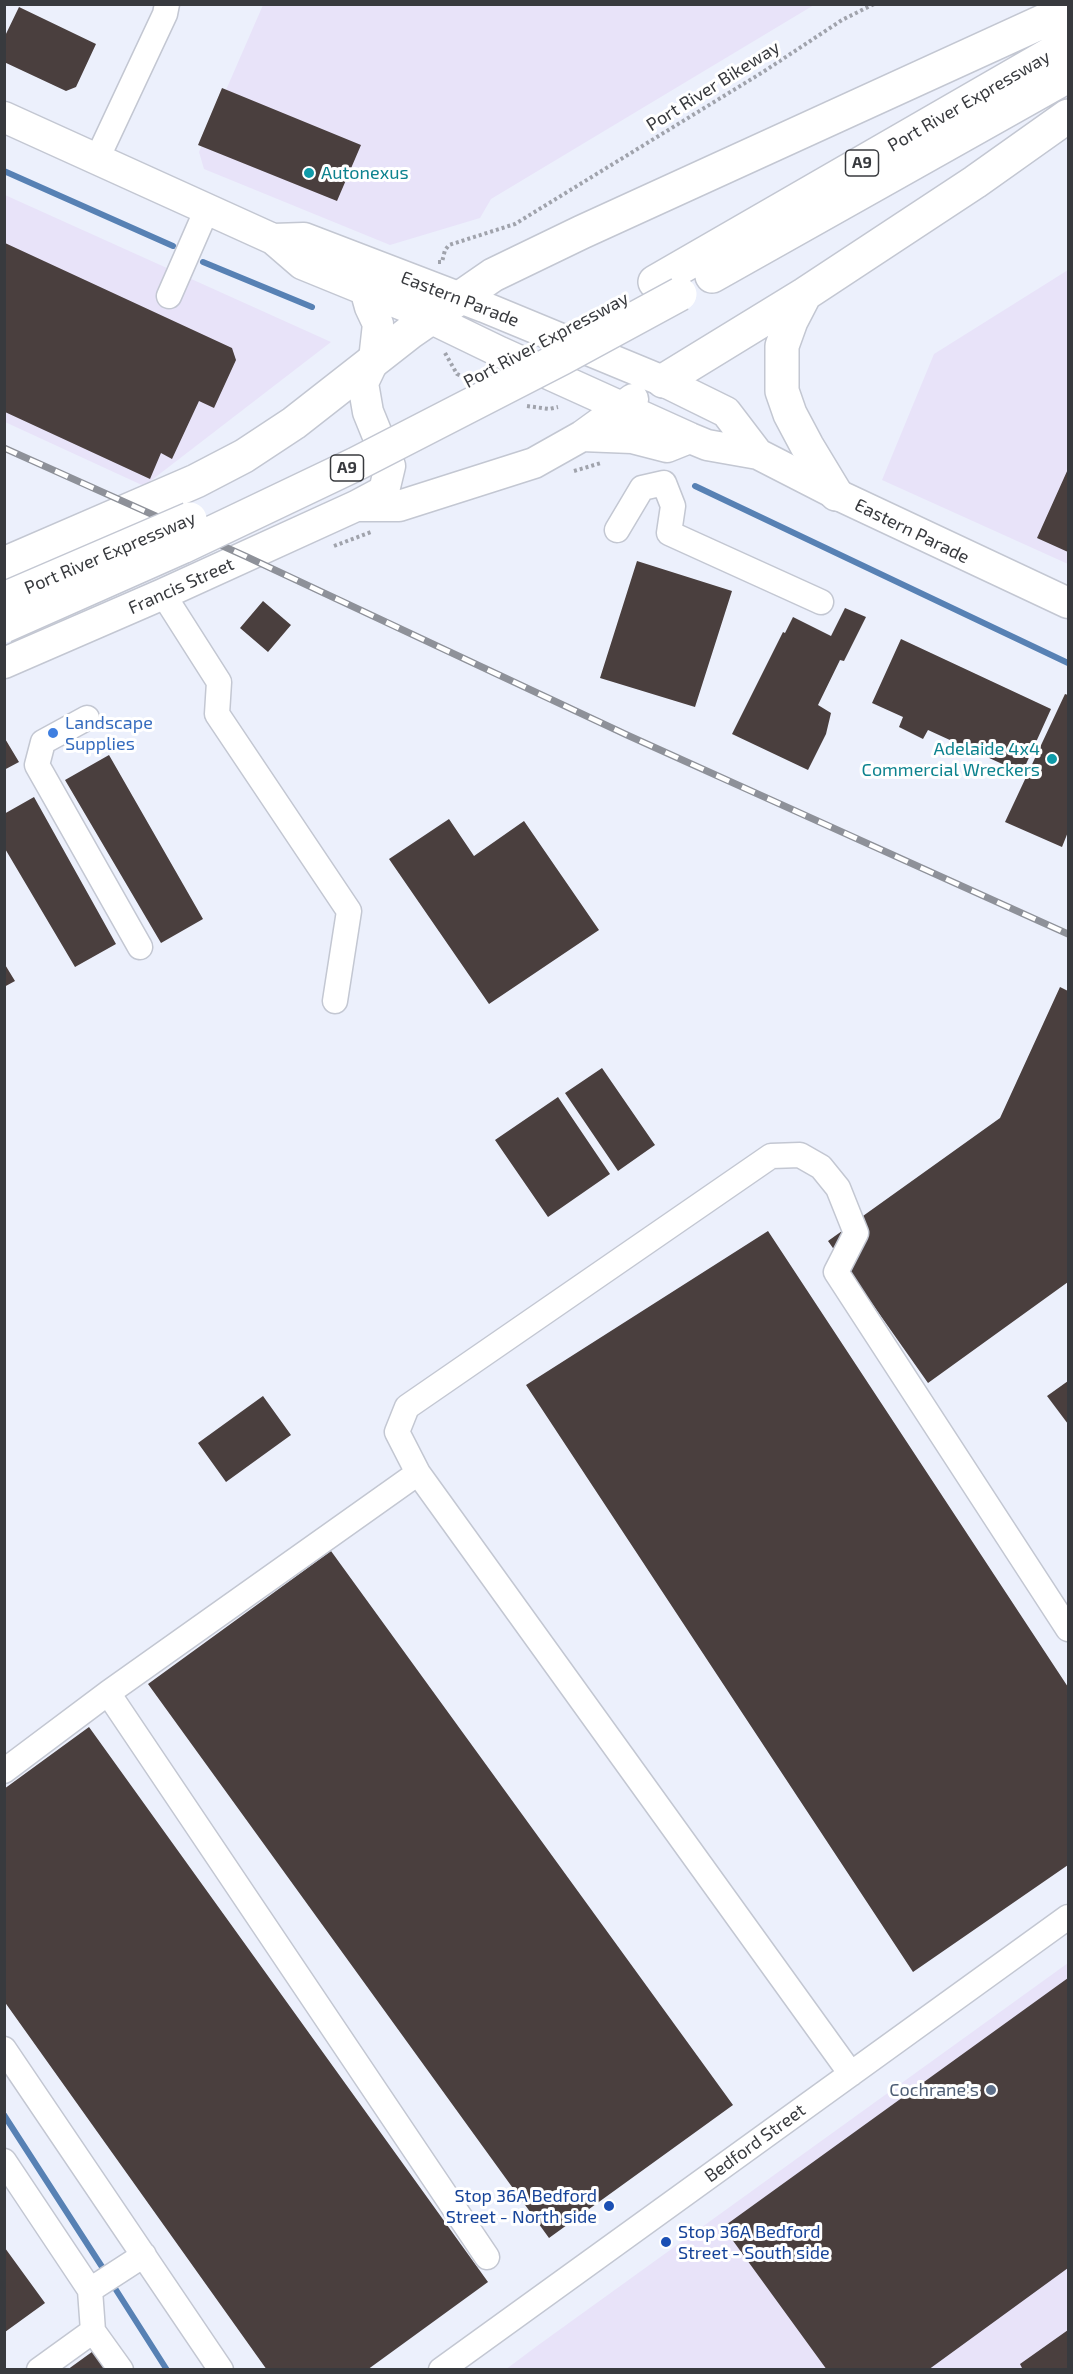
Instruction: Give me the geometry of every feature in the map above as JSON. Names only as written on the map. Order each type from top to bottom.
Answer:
[{"type":"highway","points":[[4,564],[196,480],[243,456],[294,423],[430,318],[471,302],[494,275],[582,232],[1068,10]]},
{"type":"highway","name":"Port River Expressway","points":[[4,626],[182,547],[356,464],[562,358],[668,288],[1068,44]]},
{"type":"highway","name":"Port River Expressway","points":[[4,599],[190,519],[668,288],[1068,76]]},
{"type":"highway","points":[[663,381],[805,294],[975,182],[1068,116]]},
{"type":"highway","points":[[805,294],[791,321],[782,346],[782,391],[795,425],[836,494]]},
{"type":"main road","name":"Eastern Parade","points":[[4,117],[273,239],[302,264],[430,318],[690,438],[707,445],[758,454],[836,494],[1068,603]]},
{"type":"main road","name":"Eastern Parade","points":[[273,239],[304,238],[471,302],[663,381],[726,412],[758,454]]},
{"type":"main road","name":"Francis Street","points":[[4,663],[163,594],[384,491],[390,466],[368,412],[363,383],[374,360],[378,324],[365,289]]},
{"type":"main road","points":[[471,302],[500,352]]},
{"type":"main road","points":[[356,506],[399,506],[534,463],[582,436],[621,407],[663,381]]},
{"type":"main road","points":[[582,436],[632,438],[667,447],[690,438]]},
{"type":"street","points":[[97,159],[165,14],[167,4]]},
{"type":"street","points":[[169,296],[207,209]]},
{"type":"street","points":[[617,531],[642,488],[664,483],[674,506],[669,533],[821,602]]},
{"type":"street","points":[[163,594],[219,682],[217,714],[349,911],[336,1001]]},
{"type":"street","points":[[87,718],[43,742],[37,765],[140,946]]},
{"type":"street","points":[[851,2074],[418,1473],[397,1432],[407,1407],[771,1156],[800,1155],[821,1167],[838,1188],[856,1233],[836,1272],[1068,1629]]},
{"type":"street","points":[[4,1770],[108,1692],[418,1473]]},
{"type":"street","points":[[108,1692],[487,2257]]},
{"type":"street","name":"Bedford Street","points":[[441,2370],[1068,1917]]},
{"type":"street","points":[[4,2049],[137,2260],[221,2370]]},
{"type":"street","points":[[4,2161],[90,2290],[93,2331],[121,2370]]},
{"type":"street","points":[[90,2290],[137,2260]]},
{"type":"street","points":[[39,2370],[93,2331]]},
{"type":"path","name":"Port River Bikeway","points":[[431,262],[442,262],[449,245],[515,224],[754,78],[842,20],[874,4]]},
{"type":"path","points":[[572,471],[605,462]]},
{"type":"path","points":[[323,550],[375,531]]},
{"type":"shaded area","points":[[263,5],[814,5],[491,199],[480,218],[390,245],[204,169],[199,152]]},
{"type":"shaded area","points":[[5,195],[331,342],[144,486],[5,422]]},
{"type":"shaded area","points":[[1068,270],[1068,564],[882,480],[934,354]]},
{"type":"shaded area","points":[[1068,1963],[1068,2369],[505,2370],[537,2346]]},
{"type":"building","points":[[19,7],[96,44],[76,87],[66,91],[4,62],[4,38]]},
{"type":"building","name":"Autonexus","points":[[222,88],[361,145],[337,201],[198,145]]},
{"type":"building","points":[[5,243],[232,348],[236,360],[214,408],[199,401],[172,459],[161,453],[150,479],[5,412]]},
{"type":"building","points":[[1068,469],[1068,552],[1037,538]]},
{"type":"building","points":[[637,561],[732,591],[695,707],[600,678]]},
{"type":"building","points":[[263,601],[291,625],[268,652],[240,628]]},
{"type":"building","points":[[845,608],[866,617],[844,661],[840,660],[818,705],[831,713],[826,734],[808,770],[732,734],[783,632],[785,633],[793,617],[831,636]]},
{"type":"building","points":[[901,639],[1051,709],[1022,773],[928,730],[923,739],[899,727],[903,717],[872,703]]},
{"type":"building","name":"Adelaide 4x4 Commercial Wreckers","points":[[1065,694],[1068,695],[1068,832],[1062,847],[1005,822]]},
{"type":"building","points":[[4,737],[19,762],[4,770]]},
{"type":"building","points":[[109,755],[203,919],[161,943],[65,780]]},
{"type":"building","points":[[34,797],[116,944],[75,967],[4,847],[4,814]]},
{"type":"building","points":[[449,819],[474,856],[524,821],[599,930],[489,1004],[389,859]]},
{"type":"building","points":[[4,963],[15,981],[4,987]]},
{"type":"building","points":[[1060,987],[1068,991],[1068,1282],[928,1383],[828,1241],[1000,1118]]},
{"type":"building","points":[[602,1068],[655,1145],[618,1171],[565,1093]]},
{"type":"building","points":[[558,1097],[610,1174],[548,1217],[495,1140]]},
{"type":"building","points":[[768,1231],[1068,1687],[1068,1865],[913,1972],[526,1385]]},
{"type":"building","points":[[1068,1381],[1068,1424],[1047,1396]]},
{"type":"building","points":[[263,1396],[291,1435],[226,1482],[198,1443]]},
{"type":"building","points":[[331,1551],[733,2105],[549,2238],[148,1684]]},
{"type":"building","points":[[89,1727],[488,2282],[367,2370],[267,2370],[4,2001],[4,1789]]},
{"type":"building","points":[[1068,1978],[1068,2268],[928,2370],[827,2370],[723,2227]]},
{"type":"building","points":[[5,2248],[45,2303],[5,2332]]},
{"type":"building","points":[[1068,2330],[1068,2370],[1023,2370],[1020,2364]]},
{"type":"building","points":[[96,2349],[111,2370],[67,2370]]},
{"type":"waterway","points":[[4,171],[173,246]]},
{"type":"waterway","points":[[203,262],[312,307]]},
{"type":"waterway","points":[[695,486],[1068,663]]},
{"type":"waterway","points":[[4,2115],[106,2273]]},
{"type":"waterway","points":[[111,2282],[167,2370]]},
{"type":"railway","points":[[4,448],[245,556],[627,735],[1068,934]]},
{"type":"place","name":"Autonexus","points":[[309,173]]},
{"type":"place","name":"Landscape Supplies","points":[[53,733]]},
{"type":"place","name":"Adelaide 4x4 Commercial Wreckers","points":[[1052,759]]},
{"type":"place","name":"Cochrane's","points":[[991,2090]]},
{"type":"place","name":"Stop 36A Bedford Street - North side","points":[[609,2206]]},
{"type":"place","name":"Stop 36A Bedford Street - South side","points":[[666,2242]]}]
